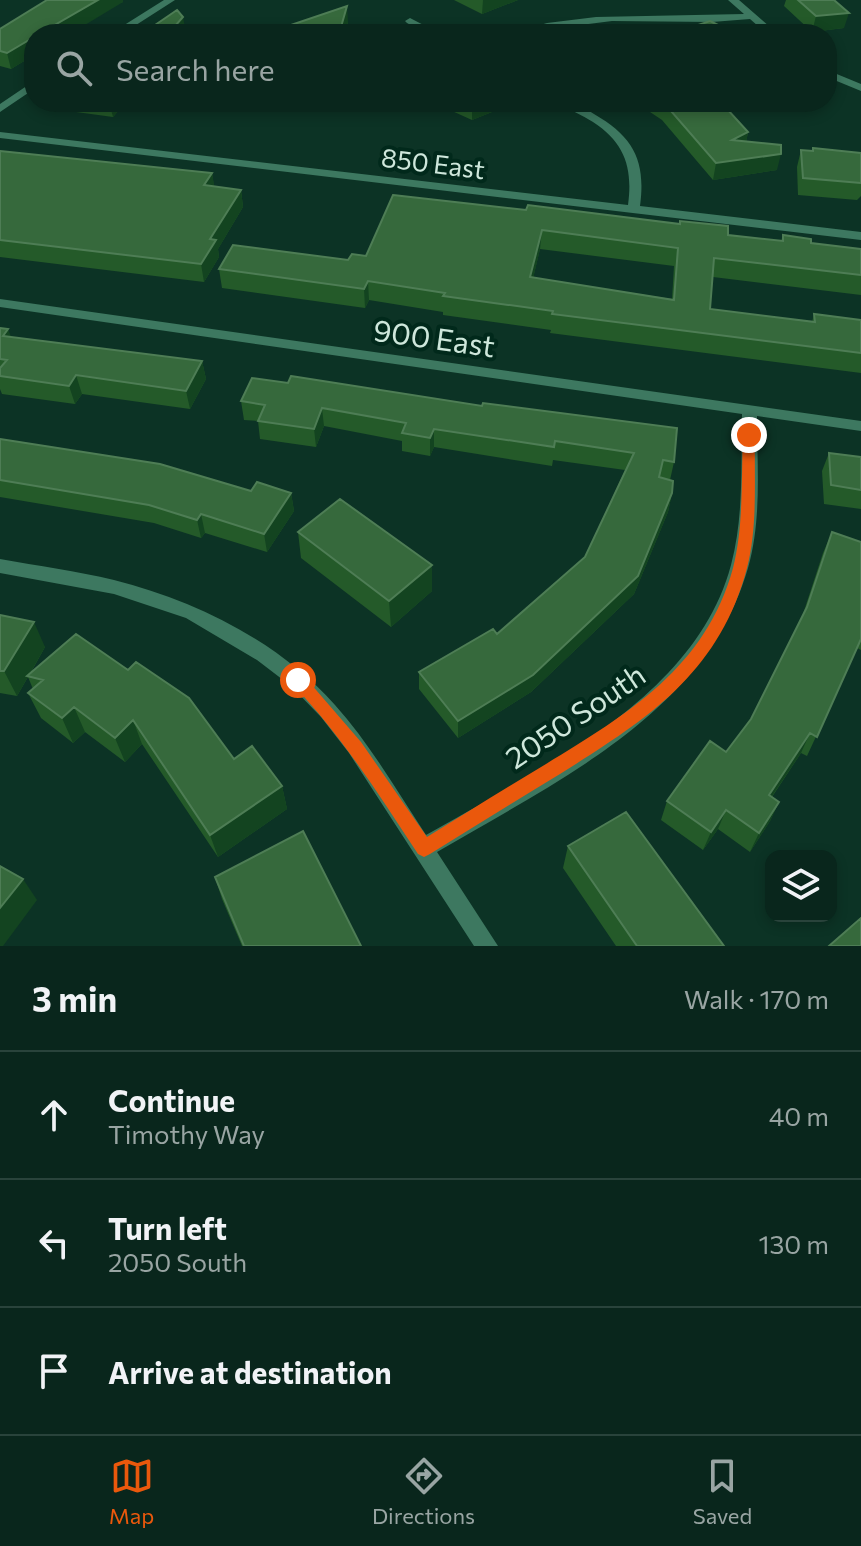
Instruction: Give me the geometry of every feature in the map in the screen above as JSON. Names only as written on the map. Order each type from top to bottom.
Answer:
[{"type":"street","points":[[131,24],[170,0]]},
{"type":"street","points":[[733,0],[761,24]]},
{"type":"street","points":[[560,24],[599,19],[706,21],[752,16]]},
{"type":"street","points":[[410,21],[416,24]]},
{"type":"street","points":[[837,77],[861,88]]},
{"type":"street","points":[[0,109],[24,91]]},
{"type":"street","points":[[583,112],[597,120],[625,145],[639,175],[634,209]]},
{"type":"street","name":"850 East","points":[[0,135],[861,236]]},
{"type":"street","name":"900 East","points":[[0,303],[861,426]]},
{"type":"street","name":"2050 South","points":[[424,848],[631,721],[671,686],[704,646],[727,606],[740,567],[746,528],[750,411]]},
{"type":"street","points":[[0,566],[114,587],[192,613],[264,654],[298,680],[328,711],[424,848],[487,946]]},
{"type":"building","points":[[47,0],[98,0],[56,24],[24,24],[24,43],[7,53],[0,51],[0,29]]},
{"type":"building","points":[[798,0],[834,0],[849,13],[816,16]]},
{"type":"building","points":[[347,6],[342,24],[294,24]]},
{"type":"building","points":[[177,10],[183,17],[177,24],[157,24]]},
{"type":"building","points":[[672,112],[730,112],[748,132],[732,140],[781,145],[781,154],[716,163]]},
{"type":"building","points":[[813,148],[861,153],[861,183],[803,178],[801,150],[813,151]]},
{"type":"building","points":[[0,151],[212,173],[204,185],[241,190],[210,239],[216,240],[201,264],[0,240]]},
{"type":"building","points":[[393,195],[526,210],[528,205],[680,224],[680,221],[728,226],[728,235],[783,241],[783,235],[811,239],[811,243],[861,249],[861,275],[714,258],[710,309],[815,322],[814,314],[861,320],[861,353],[552,314],[553,311],[443,296],[445,293],[368,281],[364,289],[219,269],[233,245],[348,260],[352,254],[366,256]],"holes":[[[542,230],[678,248],[674,300],[530,277]]]},
{"type":"building","points":[[0,328],[8,329],[3,336],[202,361],[186,391],[76,375],[69,386],[0,376],[0,368],[7,360],[0,359]]},
{"type":"building","points":[[291,376],[482,406],[483,403],[677,428],[674,462],[663,460],[659,477],[673,481],[672,493],[638,576],[533,675],[458,721],[419,672],[493,629],[497,634],[585,557],[634,453],[555,441],[554,447],[434,429],[430,438],[402,433],[406,423],[322,408],[314,429],[258,421],[265,405],[241,401],[252,378],[288,383]]},
{"type":"building","points":[[0,439],[160,464],[251,491],[257,482],[291,493],[264,534],[201,514],[197,520],[149,505],[0,480]]},
{"type":"building","points":[[829,453],[861,457],[861,490],[831,485]]},
{"type":"building","points":[[340,499],[432,565],[389,601],[298,532]]},
{"type":"building","points":[[832,532],[861,542],[861,639],[817,737],[810,733],[769,795],[779,802],[759,833],[726,810],[711,832],[667,801],[710,741],[726,752],[751,719],[807,607]]},
{"type":"building","points":[[0,615],[34,622],[4,671],[0,671]]},
{"type":"building","points":[[76,634],[128,670],[136,662],[189,698],[234,759],[252,746],[282,786],[210,835],[133,720],[115,738],[74,707],[62,718],[28,693],[43,680],[27,676]]},
{"type":"building","points":[[626,812],[724,946],[637,946],[568,846]]},
{"type":"building","points":[[303,831],[361,946],[244,946],[215,877]]},
{"type":"building","points":[[0,866],[23,879],[0,908]]},
{"type":"building","points":[[861,918],[861,946],[829,946]]},
{"type":"route","points":[[298,680],[356,747],[424,848],[631,721],[671,686],[704,646],[727,606],[740,567],[746,528],[749,435]]}]
